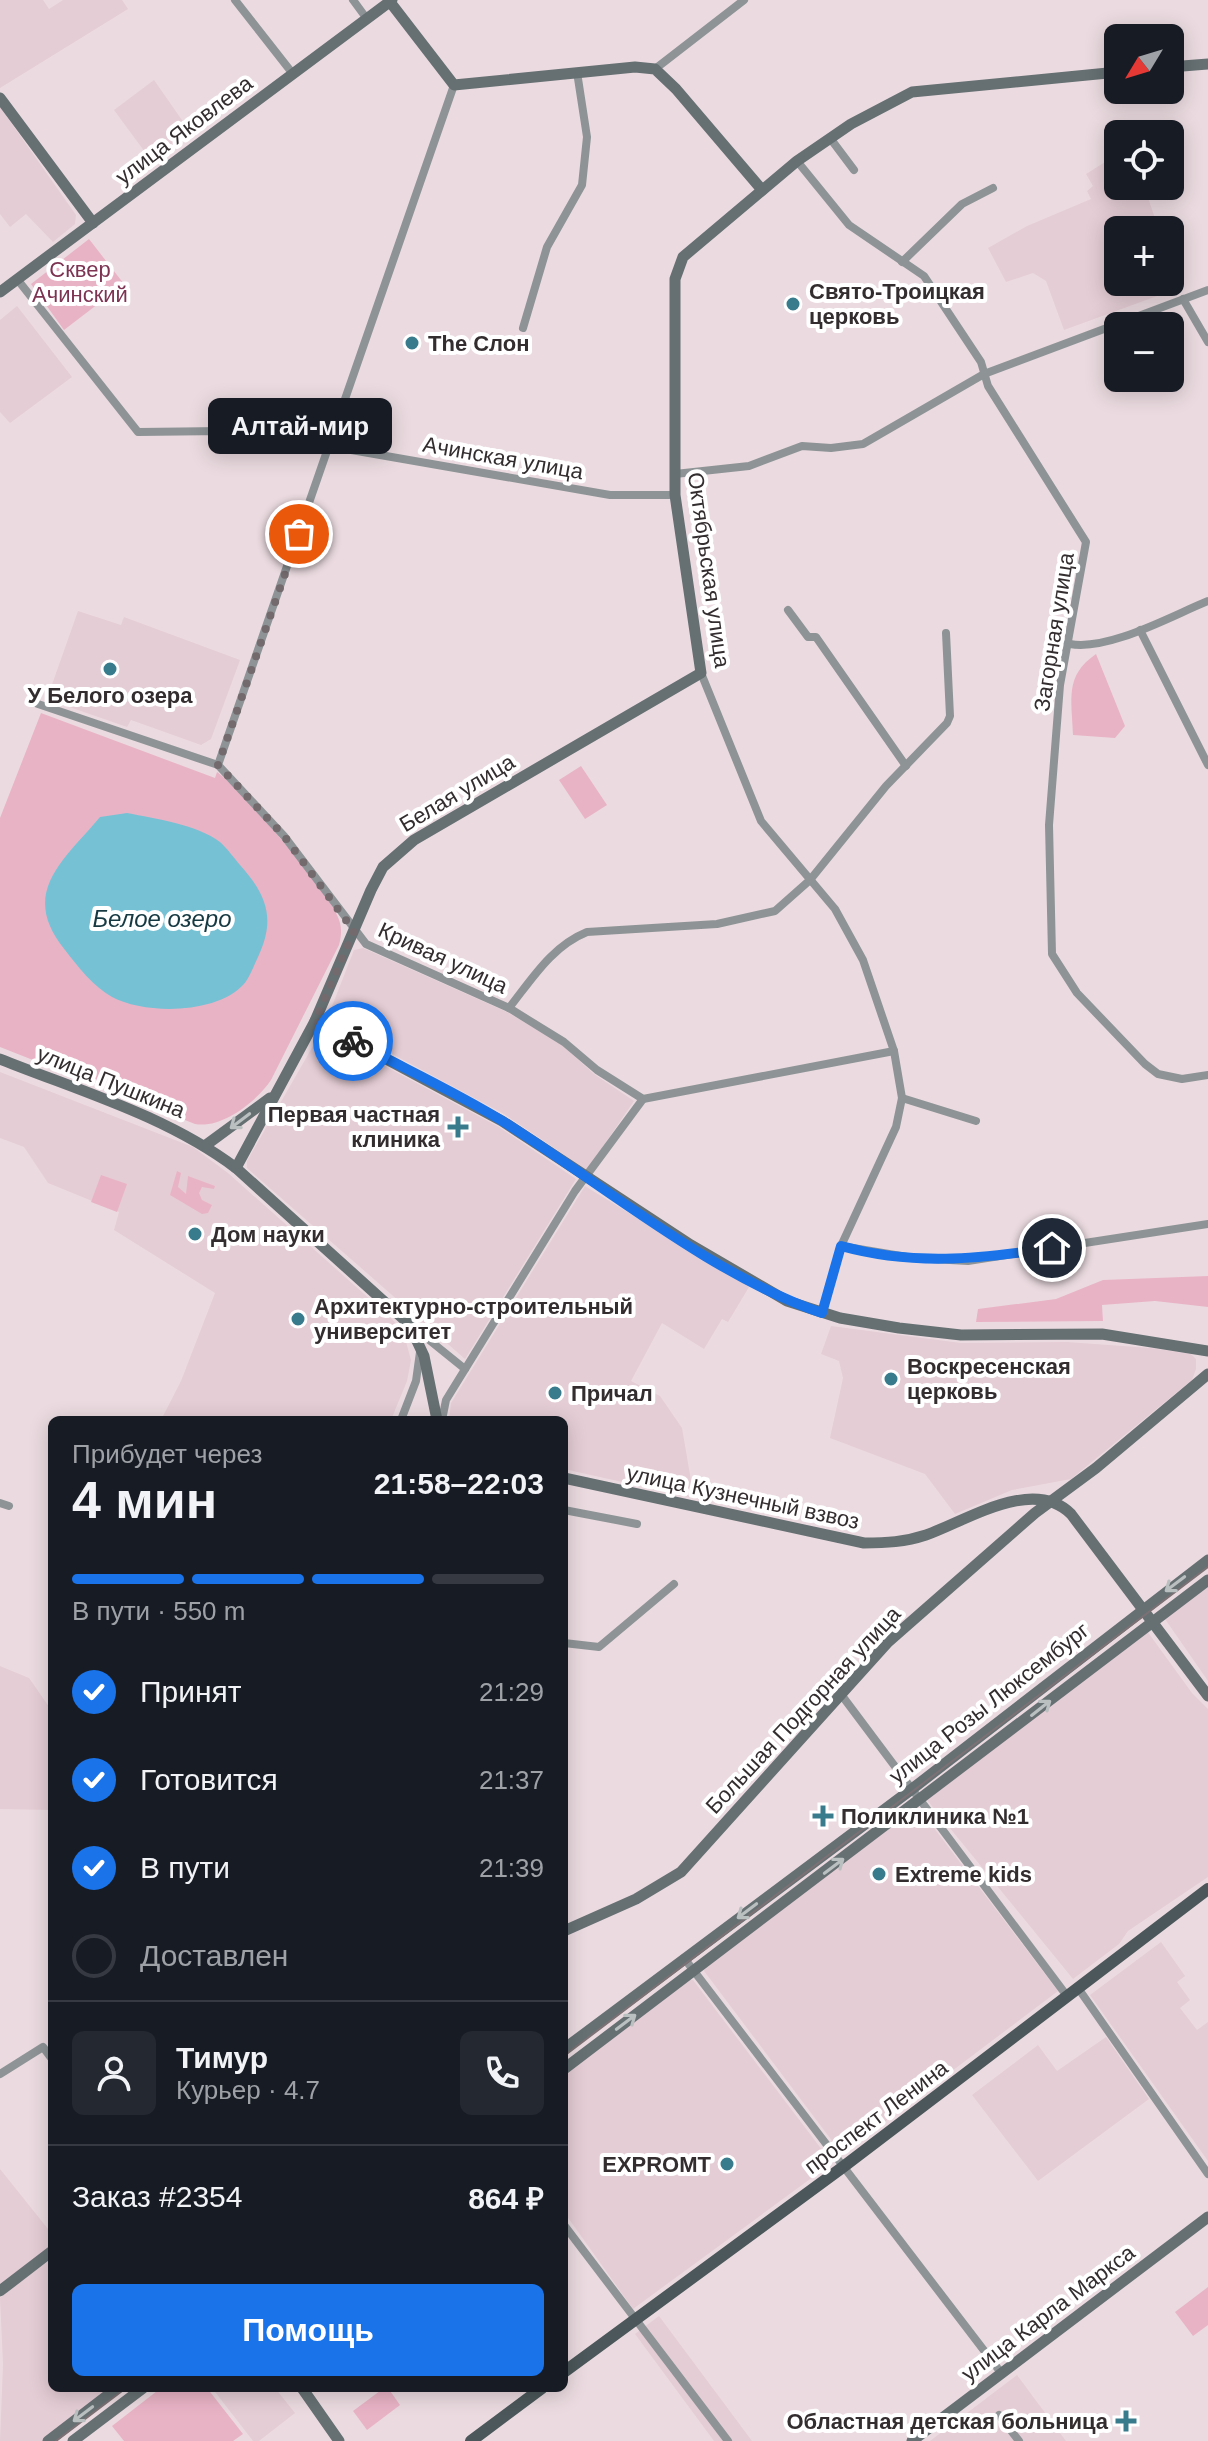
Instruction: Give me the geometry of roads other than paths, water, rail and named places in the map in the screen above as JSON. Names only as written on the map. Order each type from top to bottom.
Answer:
[{"type":"main road","name":"проспект Ленина","points":[[568,2369],[843,2167],[1208,1889]]},
{"type":"main road","points":[[471,2441],[537,2392]]},
{"type":"street","points":[[235,0],[293,74]]},
{"type":"street","points":[[353,0],[367,19]]},
{"type":"street","points":[[454,85],[577,72],[655,69],[744,0]]},
{"type":"street","points":[[391,1],[454,85]]},
{"type":"street","name":"улица Яковлева","points":[[0,292],[391,1]]},
{"type":"street","points":[[1184,66],[1208,64]]},
{"type":"street","points":[[655,69],[762,190]]},
{"type":"street","points":[[523,328],[547,247],[582,185],[587,137],[577,72]]},
{"type":"street","name":"Октябрьская улица","points":[[822,1313],[841,1246],[896,1127],[902,1098],[894,1051],[863,960],[835,909],[761,821],[701,673],[675,495],[675,279],[683,257],[693,245],[797,161],[830,138],[912,92],[1104,73]]},
{"type":"street","points":[[218,765],[454,85]]},
{"type":"street","points":[[0,98],[93,223]]},
{"type":"street","points":[[830,138],[854,170]]},
{"type":"street","name":"Загорная улица","points":[[797,161],[849,225],[924,276],[961,329],[984,374],[1086,542],[1070,644],[1060,685],[1049,825],[1052,954],[1077,993],[1145,1064],[1158,1074],[1182,1079],[1208,1075]]},
{"type":"street","points":[[902,262],[962,204],[993,188]]},
{"type":"street","name":"Ачинская улица","points":[[17,279],[138,432],[223,431],[330,446],[610,495],[675,495]]},
{"type":"street","points":[[675,474],[749,466],[802,446],[831,448],[863,444],[984,374],[1208,290]]},
{"type":"street","points":[[1183,299],[1208,342]]},
{"type":"street","points":[[1070,644],[1085,647],[1140,630],[1208,601]]},
{"type":"street","points":[[788,610],[808,637],[816,637],[842,670],[906,766]]},
{"type":"street","points":[[1140,630],[1208,765]]},
{"type":"street","points":[[509,1008],[554,952],[569,939],[587,932],[717,924],[775,911],[810,880],[906,766],[943,730],[950,716],[946,633]]},
{"type":"street","name":"Белая улица","points":[[315,1021],[383,867],[414,840],[701,673]]},
{"type":"street","name":"Кривая улица","points":[[38,704],[218,765],[284,836],[366,944],[509,1008],[564,1042],[597,1070],[643,1099]]},
{"type":"street","points":[[236,1168],[315,1021],[502,1121],[586,1178],[787,1301],[822,1313],[961,1335],[1102,1334],[1208,1351]]},
{"type":"street","points":[[441,1416],[446,1400],[586,1178],[643,1099],[894,1051]]},
{"type":"street","name":"улица Пушкина","points":[[0,1059],[169,1126],[206,1145],[236,1168],[409,1324]]},
{"type":"street","points":[[206,1145],[273,1096]]},
{"type":"street","points":[[902,1098],[976,1121]]},
{"type":"street","points":[[841,1246],[865,1253],[968,1261],[1208,1224]]},
{"type":"street","points":[[409,1324],[465,1369]]},
{"type":"street","points":[[409,1324],[420,1345],[439,1416]]},
{"type":"street","points":[[403,1416],[416,1381],[420,1345]]},
{"type":"street","name":"Большая Подгорная улица","points":[[568,1929],[636,1899],[681,1872],[888,1642],[1052,1501],[1208,1374]]},
{"type":"street","name":"улица Кузнечный взвоз","points":[[568,1479],[864,1543],[903,1541],[1015,1502],[1052,1501]]},
{"type":"street","points":[[1052,1501],[1071,1514],[1208,1696]]},
{"type":"street","points":[[568,1511],[637,1524]]},
{"type":"street","name":"улица Розы Люксембург","points":[[568,2046],[912,1789],[1208,1560]]},
{"type":"street","name":"улица Розы Люксембург","points":[[568,2066],[921,1801],[1208,1580]]},
{"type":"street","points":[[568,1643],[599,1647],[674,1584]]},
{"type":"street","points":[[840,1693],[921,1801],[1073,1992],[1208,2174]]},
{"type":"street","points":[[684,1958],[1002,2374]]},
{"type":"street","points":[[0,2074],[43,2047],[48,2054]]},
{"type":"street","name":"улица Карла Маркса","points":[[912,2441],[1208,2217]]},
{"type":"street","points":[[568,2230],[728,2441]]},
{"type":"street","points":[[0,2291],[48,2254]]},
{"type":"street","points":[[48,2441],[112,2392]]},
{"type":"street","points":[[73,2441],[138,2392]]},
{"type":"street","points":[[305,2392],[339,2441]]},
{"type":"street","points":[[999,2415],[1019,2441]]},
{"type":"water","name":"Белое озеро","points":[[127,813],[175,823],[210,836],[225,847],[257,887],[266,908],[267,931],[248,978],[232,994],[199,1006],[181,1008],[162,1009],[126,1003],[105,993],[93,982],[52,930],[46,912],[46,895],[60,864],[100,817]]},
{"type":"tram line","points":[[568,2053],[1208,1567]]},
{"type":"tram line","points":[[56,2441],[121,2392]]},
{"type":"place","name":"Свято-Троицкая церковь","points":[[793,304]]},
{"type":"place","name":"The Слон","points":[[412,343]]},
{"type":"place","name":"Алтай-мир","points":[[299,534]]},
{"type":"place","name":"У Белого озера","points":[[110,669]]},
{"type":"place","name":"Первая частная клиника","points":[[458,1127]]},
{"type":"place","name":"Дом науки","points":[[195,1234]]},
{"type":"place","name":"Архитектурно-строительный университет","points":[[298,1319]]},
{"type":"place","name":"Воскресенская церковь","points":[[891,1379]]},
{"type":"place","name":"Причал","points":[[555,1393]]},
{"type":"place","name":"Поликлиника №1","points":[[823,1816]]},
{"type":"place","name":"Extreme kids","points":[[879,1874]]},
{"type":"place","name":"EXPROMT","points":[[727,2164]]},
{"type":"place","name":"Областная детская больница","points":[[1126,2421]]},
{"type":"park label","name":"Сквер Ачинский","points":[[80,282]]}]
